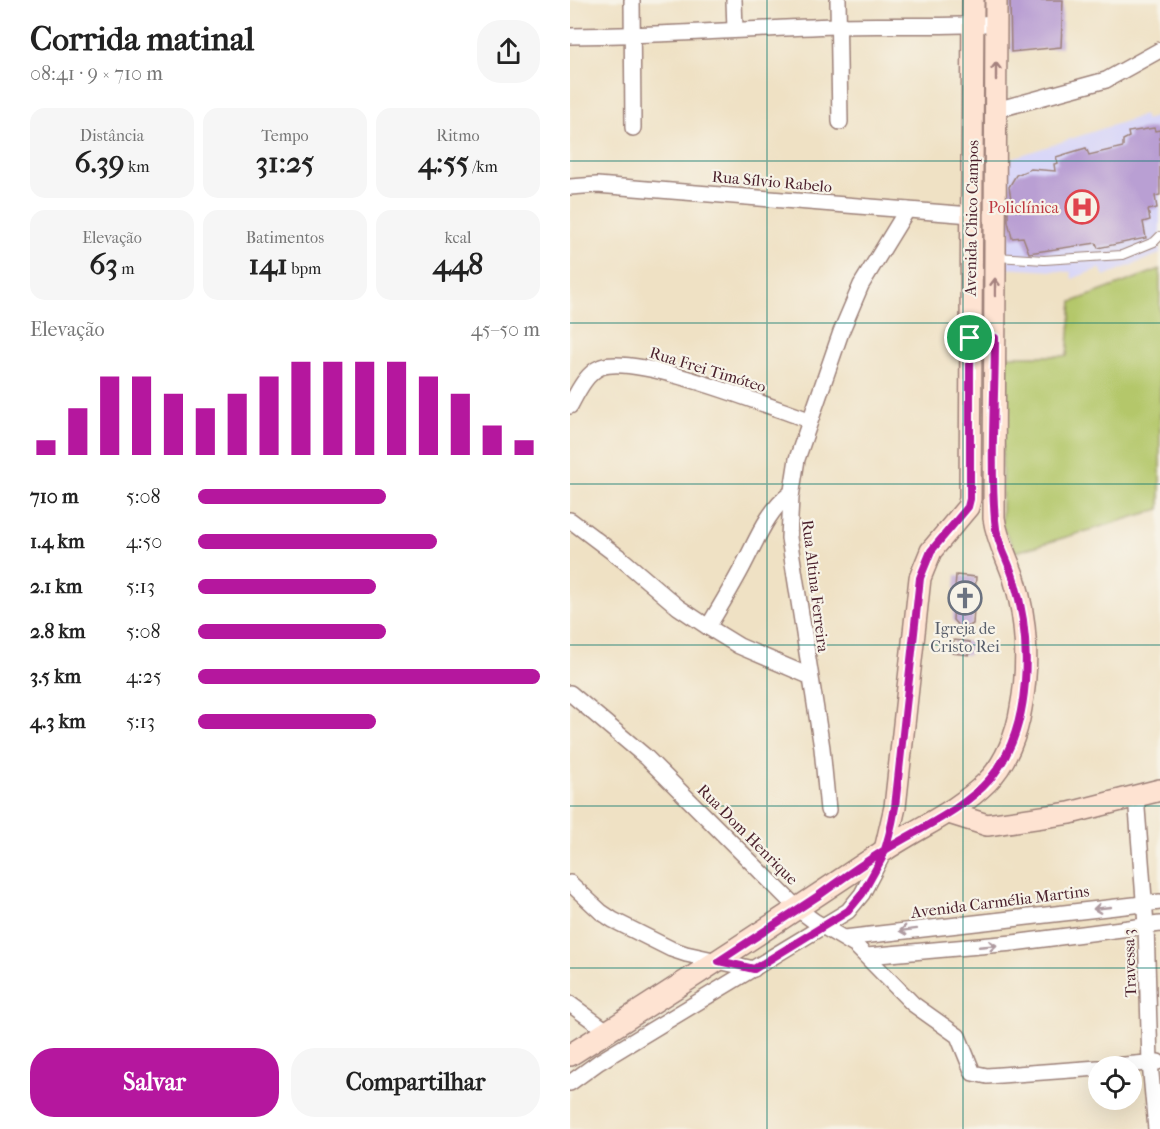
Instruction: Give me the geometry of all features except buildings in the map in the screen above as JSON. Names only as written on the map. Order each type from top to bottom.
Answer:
[{"type":"street","points":[[633,0],[633,128]]},
{"type":"street","points":[[734,0],[735,30]]},
{"type":"street","points":[[838,0],[840,122]]},
{"type":"street","name":"Avenida Chico Campos","points":[[885,850],[895,807],[920,578],[931,551],[968,507],[970,499],[973,0]]},
{"type":"street","name":"Avenida Chico Campos","points":[[578,1050],[719,961],[885,850],[949,813],[981,788],[1001,764],[1010,748],[1022,707],[1025,643],[1022,609],[1013,577],[996,533],[994,518],[996,0]]},
{"type":"street","points":[[570,36],[632,36],[838,26],[996,23]]},
{"type":"street","points":[[996,110],[1106,80],[1160,50]]},
{"type":"street","name":"Rua Sílvio Rabelo","points":[[570,188],[597,185],[971,215]]},
{"type":"street","name":"Rua Altina Ferreira","points":[[828,810],[822,748],[789,538],[791,493],[797,459],[809,420],[841,332],[861,285],[907,210]]},
{"type":"street","points":[[970,338],[995,338]]},
{"type":"street","name":"Rua Frei Timóteo","points":[[572,403],[588,377],[598,368],[631,365],[673,375],[809,420]]},
{"type":"street","points":[[708,627],[768,518],[791,493]]},
{"type":"street","points":[[570,520],[623,560],[678,607],[708,627],[740,646],[809,676]]},
{"type":"street","name":"Rua Dom Henrique","points":[[570,693],[645,757],[798,909],[844,938],[867,956],[914,1004],[958,1036],[973,1072],[987,1076],[1088,1069]]},
{"type":"street","points":[[949,813],[987,825],[1037,819],[1160,790]]},
{"type":"street","name":"Travessa 3","points":[[1136,796],[1152,902],[1156,1129]]},
{"type":"street","points":[[570,1083],[599,1062],[848,911],[869,882],[885,850]]},
{"type":"street","points":[[570,884],[613,920],[671,949],[754,969]]},
{"type":"street","name":"Avenida Carmélia Martins","points":[[844,938],[1152,902]]},
{"type":"street","points":[[867,956],[1013,943],[1153,924]]},
{"type":"street","points":[[570,1004],[607,1031]]},
{"type":"street","points":[[578,1050],[599,1062]]},
{"type":"lane","points":[[994,257],[1044,260],[1122,255],[1154,242],[1160,236]]},
{"type":"shaded area","name":"Policlínica","points":[[1144,115],[1146,120],[1160,115],[1160,254],[1104,276],[1100,268],[1072,279],[1071,272],[1002,268],[1006,160]]},
{"type":"green space","points":[[1160,269],[1160,509],[1016,552],[1002,526],[1003,356],[1067,356],[1072,302]]},
{"type":"place","name":"Policlínica","points":[[1082,207]]},
{"type":"place","name":"Igreja de Cristo Rei","points":[[965,598]]},
{"type":"route","points":[[970,338],[970,499],[968,507],[931,551],[920,578],[895,807],[892,824],[885,850],[882,858],[855,903],[848,911],[824,927],[807,935],[754,969],[719,961],[885,850],[949,813],[990,780],[1010,748],[1022,707],[1025,668],[1022,609],[1013,577],[996,533],[994,518],[995,338],[970,338]]}]
